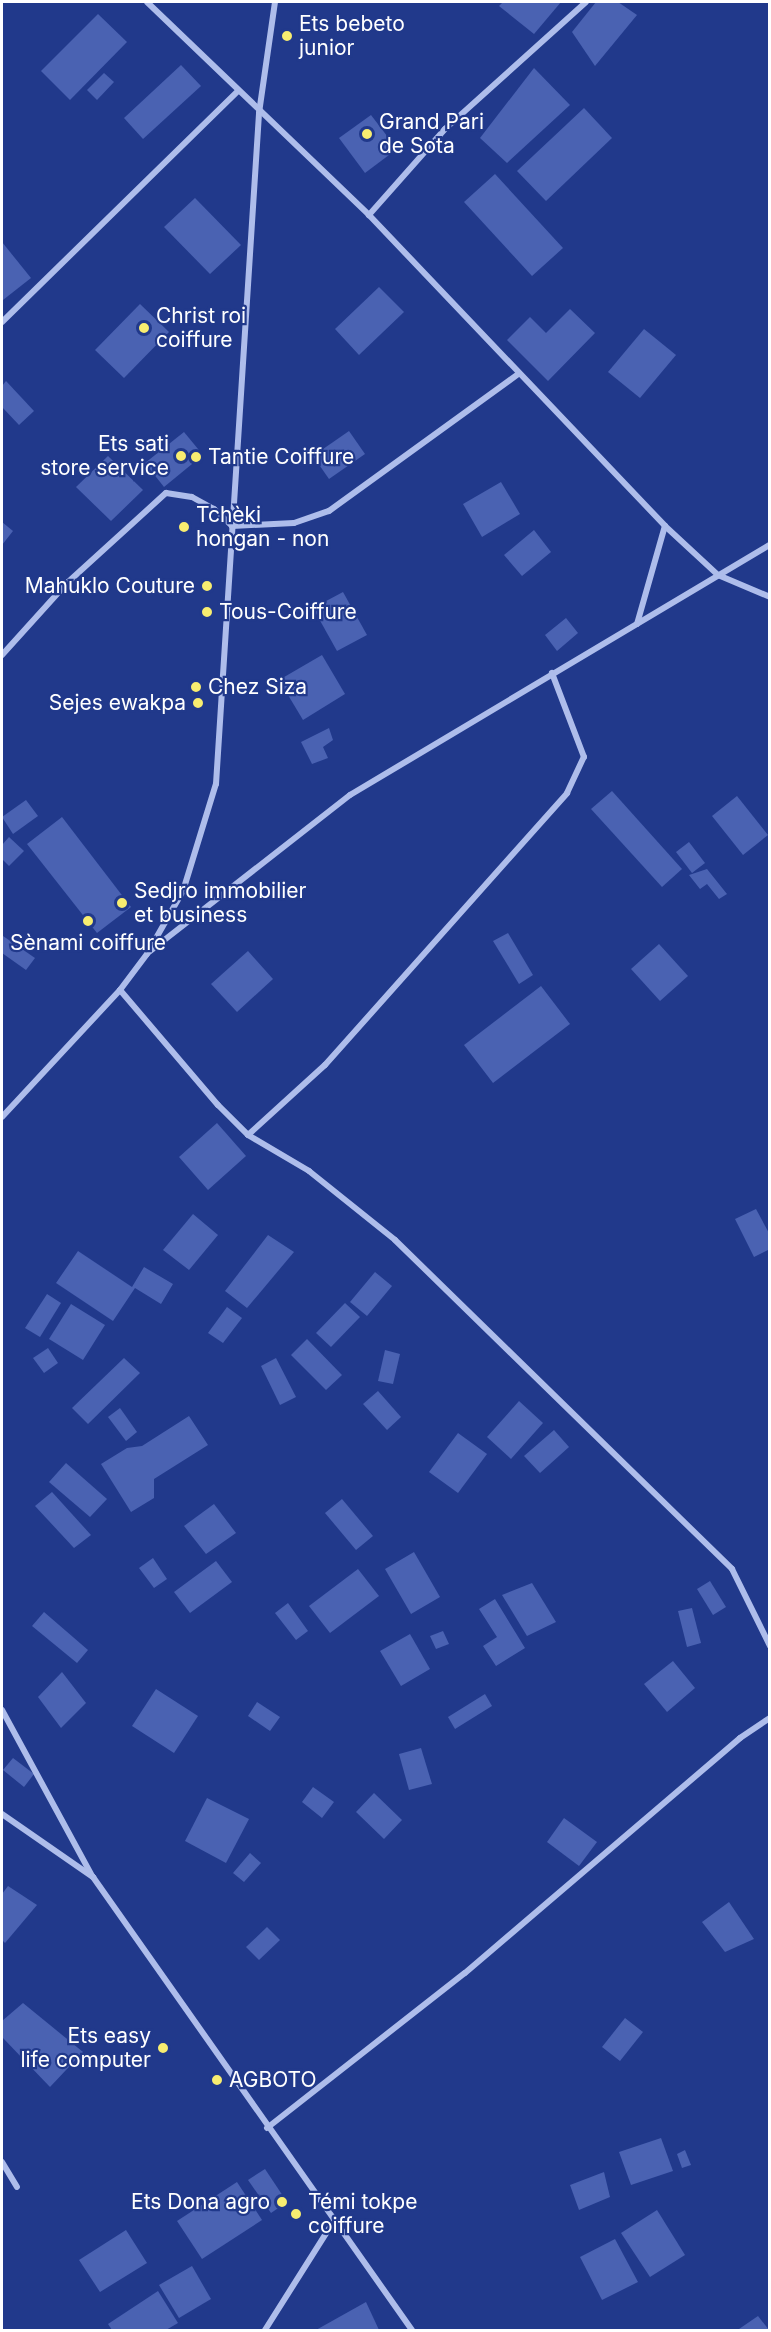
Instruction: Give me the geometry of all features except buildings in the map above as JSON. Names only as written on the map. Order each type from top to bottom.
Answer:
[{"type":"street","points":[[147,2],[237,92],[369,215],[665,526],[718,575],[770,597]]},
{"type":"street","points":[[2,1116],[120,990],[147,954],[183,891],[216,784],[259,113],[275,2]]},
{"type":"street","points":[[369,215],[445,129],[586,2]]},
{"type":"street","points":[[2,322],[237,92]]},
{"type":"street","points":[[2,655],[68,583],[166,493],[192,497],[214,509],[232,526],[294,523],[329,511],[518,374]]},
{"type":"street","points":[[637,624],[665,526]]},
{"type":"street","points":[[147,954],[350,795],[770,545]]},
{"type":"street","points":[[248,1136],[325,1065],[567,793],[584,757],[552,673]]},
{"type":"street","points":[[120,990],[218,1105],[248,1136],[309,1171],[395,1240],[616,1453],[732,1569],[770,1646]]},
{"type":"street","points":[[2,1710],[93,1877],[267,2128],[412,2331]]},
{"type":"street","points":[[267,2128],[465,1973],[740,1738],[770,1718]]},
{"type":"street","points":[[2,1814],[93,1877]]},
{"type":"street","points":[[2,2162],[17,2187]]},
{"type":"street","points":[[265,2331],[334,2221]]},
{"type":"place","name":"Ets bebeto junior","points":[[287,36]]},
{"type":"place","name":"Grand Pari de Sota","points":[[367,134]]},
{"type":"place","name":"Christ roi coiffure","points":[[144,328]]},
{"type":"place","name":"Ets sati store service","points":[[181,456]]},
{"type":"place","name":"Tantie Coiffure","points":[[196,457]]},
{"type":"place","name":"Tchèki hongan - non","points":[[184,527]]},
{"type":"place","name":"Mahuklo Couture","points":[[207,586]]},
{"type":"place","name":"Tous-Coiffure","points":[[207,612]]},
{"type":"place","name":"Chez Siza","points":[[196,687]]},
{"type":"place","name":"Sejes ewakpa","points":[[198,703]]},
{"type":"place","name":"Sedjro immobilier et business","points":[[122,903]]},
{"type":"place","name":"Sènami coiffure","points":[[88,921]]},
{"type":"place","name":"Ets easy life computer","points":[[163,2048]]},
{"type":"place","name":"AGBOTO","points":[[217,2080]]},
{"type":"place","name":"Ets Dona agro","points":[[282,2202]]},
{"type":"place","name":"Témi tokpe coiffure","points":[[296,2214]]}]
